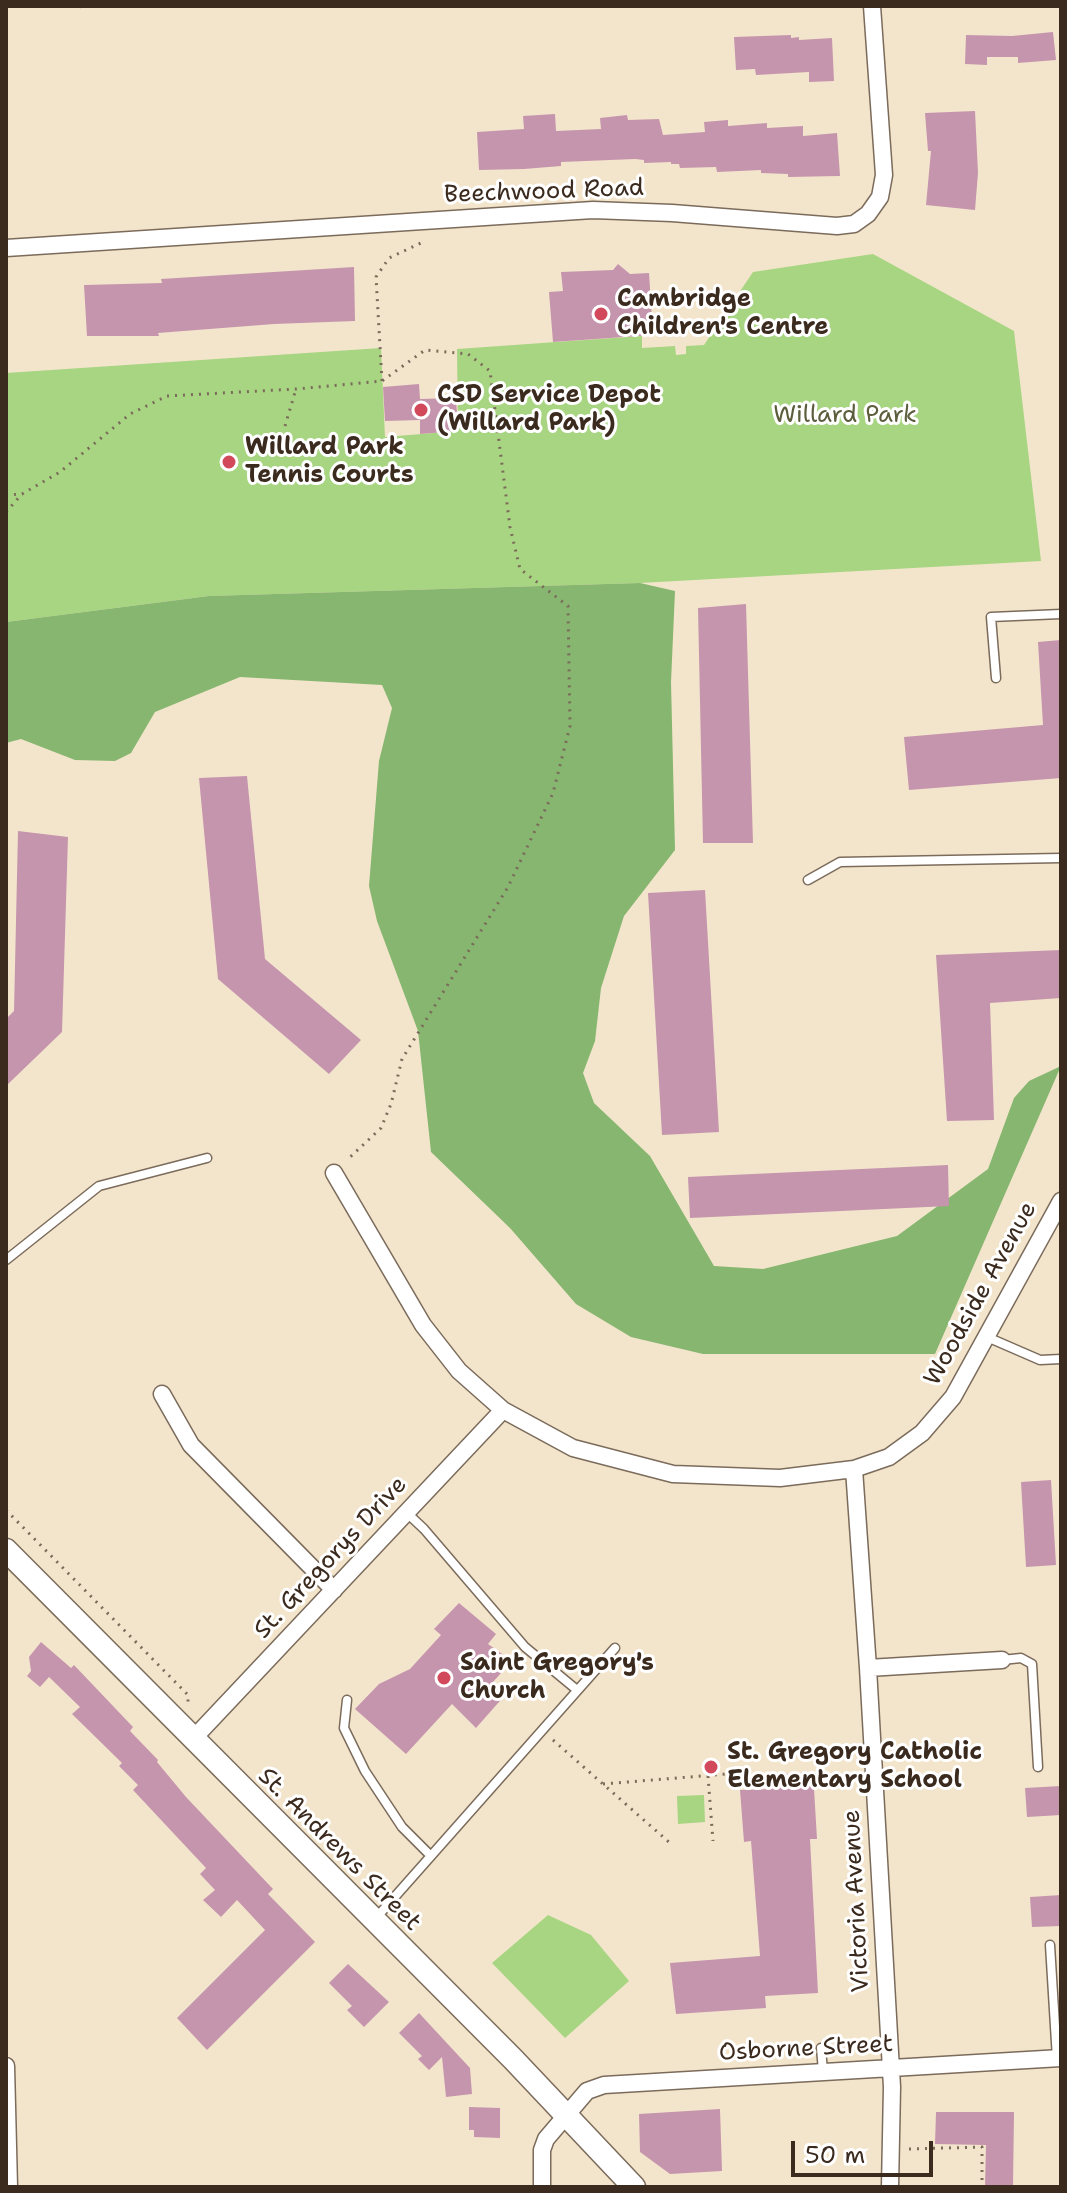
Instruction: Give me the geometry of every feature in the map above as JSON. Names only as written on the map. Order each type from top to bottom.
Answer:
[{"type":"main road","name":"St. Andrews Street","points":[[7,1557],[513,2059],[634,2187]]},
{"type":"street","name":"Beechwood Road","points":[[6,248],[593,210],[837,226],[854,224],[868,214],[880,197],[884,175],[872,6]]},
{"type":"street","name":"Woodside Avenue","points":[[334,1173],[423,1325],[459,1371],[503,1410],[573,1448],[673,1474],[780,1478],[854,1469],[889,1457],[922,1433],[953,1397],[1061,1201]]},
{"type":"street","points":[[162,1394],[191,1445],[334,1590]]},
{"type":"street","name":"St. Gregorys Drive","points":[[193,1739],[503,1410]]},
{"type":"street","name":"Victoria Avenue","points":[[854,1469],[891,2068],[890,2187]]},
{"type":"street","points":[[868,1668],[1002,1660]]},
{"type":"street","name":"Osborne Street","points":[[542,2187],[542,2150],[546,2139],[587,2091],[604,2085],[1059,2058]]},
{"type":"street","points":[[6,2066],[9,2187]]},
{"type":"lane","points":[[996,678],[991,617],[1061,614]]},
{"type":"lane","points":[[808,880],[840,862],[1061,858]]},
{"type":"lane","points":[[6,1260],[99,1186],[207,1158]]},
{"type":"lane","points":[[986,1337],[1040,1360],[1061,1359]]},
{"type":"lane","points":[[407,1513],[525,1647],[577,1690]]},
{"type":"lane","points":[[373,1922],[615,1648]]},
{"type":"lane","points":[[1002,1660],[1021,1658],[1032,1664],[1038,1767]]},
{"type":"lane","points":[[347,1700],[344,1728],[365,1771],[402,1827],[431,1856]]},
{"type":"lane","points":[[1050,1945],[1059,2058]]},
{"type":"lane","points":[[821,2048],[823,2072]]},
{"type":"path","points":[[382,381],[376,277],[389,258],[423,242]]},
{"type":"path","points":[[6,512],[22,494],[60,472],[130,414],[167,396],[382,381],[425,350],[468,354],[490,371],[510,527],[520,569],[568,606],[570,726],[553,793],[508,887],[402,1059],[383,1125],[334,1173]]},
{"type":"path","points":[[285,426],[296,389]]},
{"type":"path","points":[[6,495],[22,494]]},
{"type":"path","points":[[6,1510],[188,1695],[189,1706]]},
{"type":"path","points":[[541,1730],[670,1843]]},
{"type":"path","points":[[602,1784],[751,1772]]},
{"type":"path","points":[[708,1776],[713,1841]]},
{"type":"path","points":[[905,2149],[982,2147],[982,2187]]},
{"type":"green space","name":"Willard Park","points":[[873,254],[1014,331],[1041,561],[640,583],[209,596],[6,622],[6,373],[381,348],[385,437],[458,431],[457,349],[642,336],[642,348],[675,346],[676,355],[686,354],[686,346],[704,345],[753,272]]},
{"type":"green space","points":[[640,583],[675,591],[671,682],[675,850],[624,916],[601,988],[595,1041],[583,1073],[594,1103],[650,1156],[714,1266],[763,1269],[897,1236],[988,1169],[1014,1098],[1029,1081],[1061,1066],[935,1354],[703,1354],[631,1337],[576,1304],[510,1228],[431,1152],[418,1031],[377,921],[369,886],[379,761],[392,708],[382,685],[240,677],[155,712],[131,753],[115,761],[75,760],[21,739],[6,743],[6,622],[209,596]]},
{"type":"green space","points":[[704,1795],[705,1822],[678,1824],[677,1796]]},
{"type":"green space","points":[[548,1915],[591,1935],[629,1981],[565,2038],[492,1963]]},
{"type":"building","points":[[1053,32],[1056,60],[1018,63],[1018,57],[987,57],[987,65],[965,64],[966,35],[1012,36]]},
{"type":"building","points":[[791,35],[791,38],[799,37],[799,40],[832,38],[834,81],[809,82],[809,72],[756,75],[755,69],[736,70],[734,37]]},
{"type":"building","points":[[975,111],[978,173],[975,210],[926,205],[931,151],[928,151],[925,113]]},
{"type":"building","points":[[555,114],[556,131],[601,129],[600,118],[627,115],[628,120],[659,119],[663,135],[705,132],[704,122],[728,120],[728,126],[767,123],[767,128],[803,126],[803,136],[837,133],[840,176],[788,177],[788,174],[761,173],[761,170],[717,172],[716,167],[680,168],[679,164],[671,162],[644,163],[644,160],[635,159],[479,170],[477,132],[524,129],[523,116]]},
{"type":"building","name":"Cambridge Children's Centre","points":[[618,264],[630,274],[649,273],[653,335],[553,342],[549,292],[563,291],[561,272],[613,270]]},
{"type":"building","points":[[354,267],[355,321],[274,324],[158,333],[159,336],[87,336],[84,285],[162,283],[161,279]]},
{"type":"building","name":"CSD Service Depot (Willard Park)","points":[[419,384],[420,399],[456,398],[458,431],[420,434],[420,420],[385,421],[383,387]]},
{"type":"building","points":[[746,604],[753,843],[703,843],[698,608]]},
{"type":"building","points":[[1061,640],[1061,778],[909,790],[904,737],[1043,725],[1038,642]]},
{"type":"building","points":[[247,776],[265,959],[361,1040],[329,1074],[218,979],[199,778]]},
{"type":"building","points":[[18,831],[68,837],[62,1032],[6,1086],[6,1019],[14,1011]]},
{"type":"building","points":[[705,890],[719,1132],[662,1135],[648,893]]},
{"type":"building","points":[[1061,950],[1061,998],[990,1003],[994,1120],[947,1121],[936,955]]},
{"type":"building","points":[[948,1165],[949,1206],[690,1218],[688,1177]]},
{"type":"building","points":[[1051,1480],[1056,1565],[1026,1567],[1021,1482]]},
{"type":"building","name":"Saint Gregory's Church","points":[[459,1603],[496,1634],[488,1644],[512,1661],[492,1683],[506,1694],[476,1728],[452,1704],[406,1754],[355,1709],[379,1684],[410,1669],[441,1635],[434,1629]]},
{"type":"building","points":[[41,1642],[71,1668],[74,1665],[133,1727],[130,1731],[158,1760],[186,1797],[273,1889],[268,1894],[315,1942],[207,2050],[177,2018],[265,1930],[237,1900],[221,1917],[203,1900],[215,1890],[200,1874],[206,1868],[133,1790],[138,1785],[119,1766],[122,1763],[72,1714],[80,1707],[49,1677],[40,1687],[27,1676],[31,1671],[29,1657]]},
{"type":"building","points":[[813,1772],[817,1839],[810,1839],[818,1993],[765,1996],[766,2008],[676,2014],[670,1963],[760,1956],[751,1841],[744,1842],[740,1790],[771,1789],[770,1775]]},
{"type":"building","points":[[1061,1786],[1061,1815],[1027,1817],[1025,1788]]},
{"type":"building","points":[[1061,1895],[1061,1926],[1032,1927],[1030,1897]]},
{"type":"building","points":[[348,1964],[389,2002],[364,2027],[347,2010],[352,2006],[329,1983]]},
{"type":"building","points":[[419,2013],[470,2068],[472,2094],[446,2097],[442,2057],[429,2070],[418,2059],[422,2056],[399,2033]]},
{"type":"building","points":[[469,2107],[500,2108],[500,2138],[474,2137],[474,2130],[469,2130]]},
{"type":"building","points":[[720,2109],[722,2171],[670,2174],[640,2152],[639,2114]]},
{"type":"building","points":[[936,2112],[1014,2112],[1013,2187],[985,2187],[986,2145],[935,2144]]},
{"type":"place","name":"Cambridge Children's Centre","points":[[601,314]]},
{"type":"place","name":"CSD Service Depot (Willard Park)","points":[[421,410]]},
{"type":"place","name":"Willard Park Tennis Courts","points":[[229,462]]},
{"type":"place","name":"Saint Gregory's Church","points":[[444,1678]]},
{"type":"place","name":"St. Gregory Catholic Elementary School","points":[[711,1767]]}]
